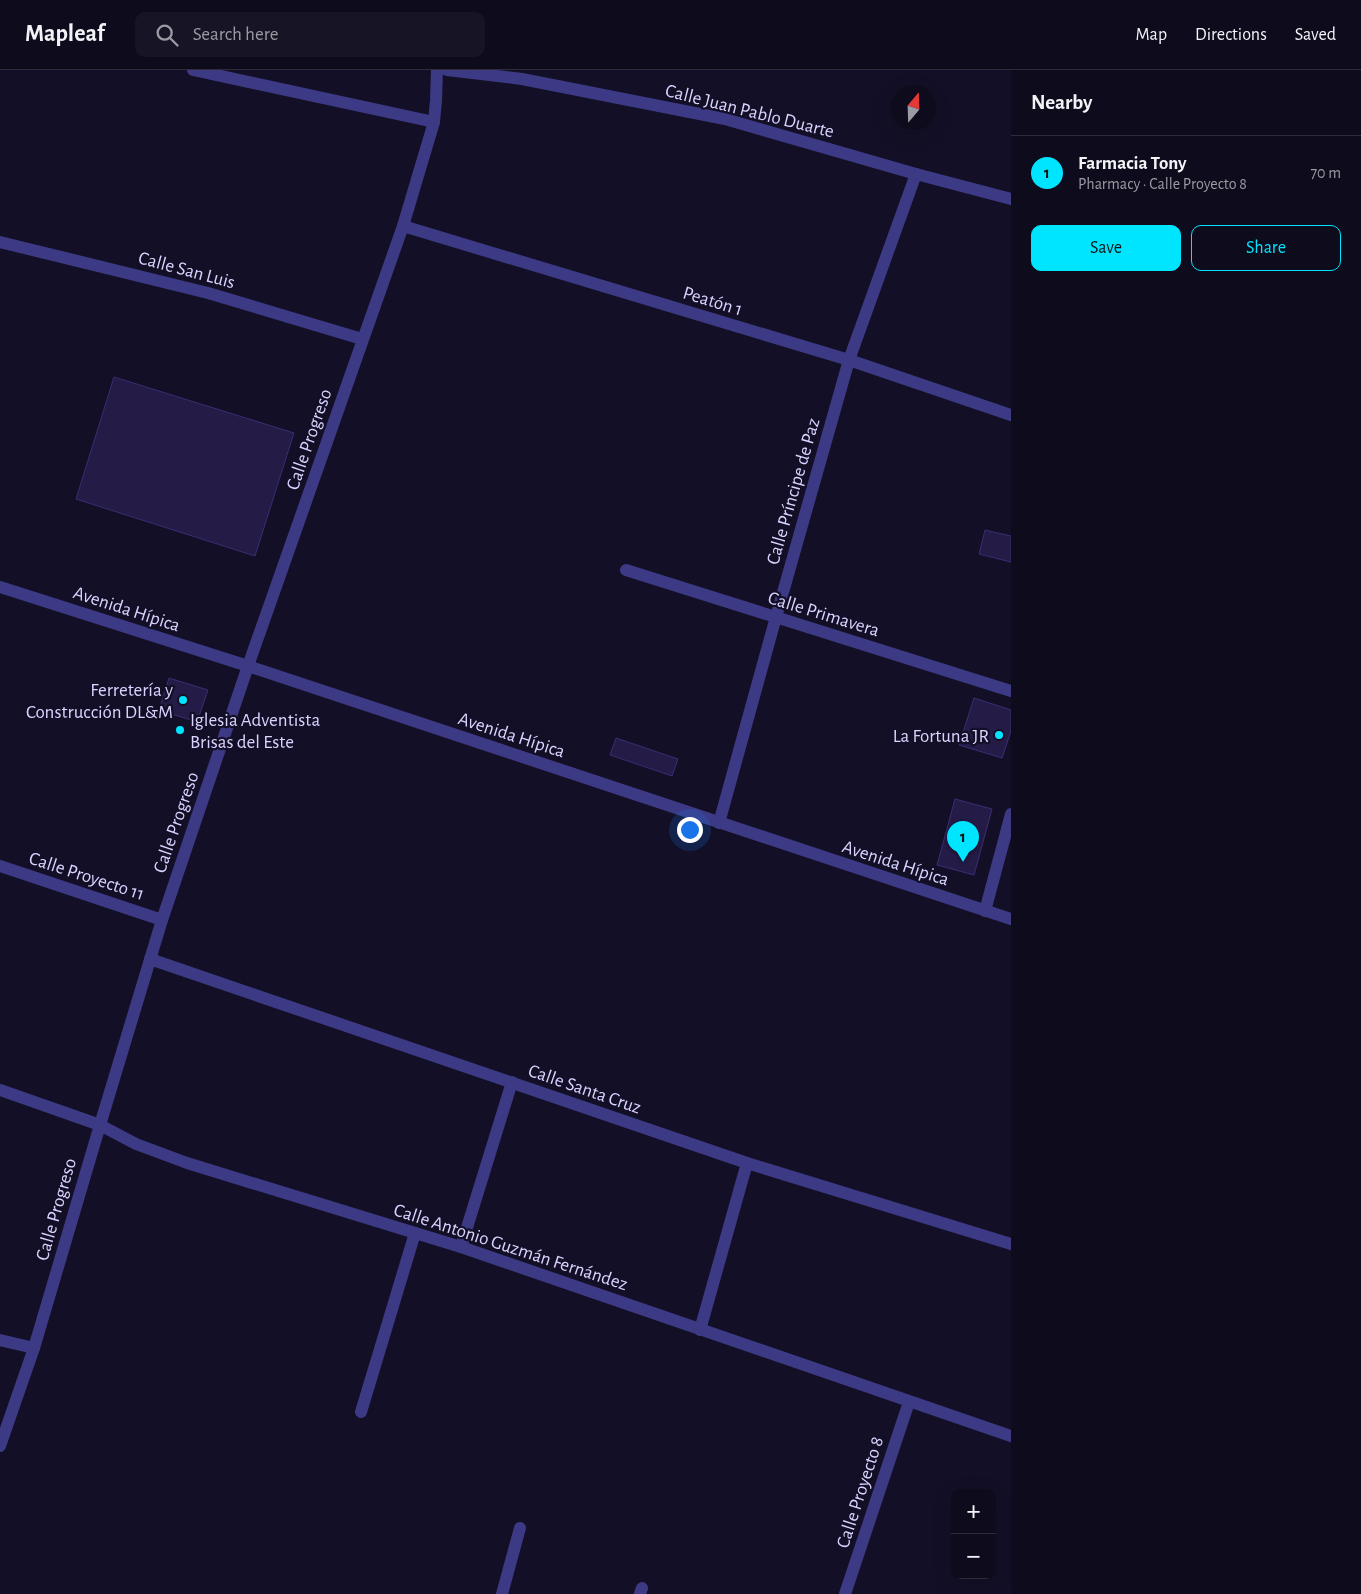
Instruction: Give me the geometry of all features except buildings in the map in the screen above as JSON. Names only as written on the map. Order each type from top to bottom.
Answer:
[{"type":"street","points":[[193,70],[434,122]]},
{"type":"street","name":"Calle Progreso","points":[[0,1446],[34,1348],[162,920],[248,666],[403,226],[434,122],[437,70]]},
{"type":"street","name":"Calle Juan Pablo Duarte","points":[[446,70],[522,80],[725,119],[916,174],[1011,199]]},
{"type":"street","name":"Calle Príncipe de Paz","points":[[719,823],[849,360],[916,174]]},
{"type":"street","name":"Peatón 1","points":[[403,226],[849,360],[1011,415]]},
{"type":"street","name":"Calle San Luis","points":[[0,242],[208,293],[362,339]]},
{"type":"street","name":"Calle Primavera","points":[[626,570],[1011,691]]},
{"type":"street","name":"Avenida Hípica","points":[[0,587],[248,666],[1011,919]]},
{"type":"street","points":[[985,911],[1011,814]]},
{"type":"street","name":"Calle Proyecto 11","points":[[0,866],[162,920]]},
{"type":"street","name":"Calle Santa Cruz","points":[[150,959],[747,1163],[1011,1244]]},
{"type":"street","points":[[461,1247],[512,1082]]},
{"type":"street","name":"Calle Antonio Guzmán Fernández","points":[[0,1090],[100,1125],[136,1144],[187,1163],[461,1247],[1011,1436]]},
{"type":"street","points":[[700,1330],[747,1163]]},
{"type":"street","points":[[362,1412],[415,1233]]},
{"type":"street","points":[[0,1340],[34,1348]]},
{"type":"street","name":"Calle Proyecto 8","points":[[845,1594],[909,1402]]},
{"type":"street","points":[[502,1594],[520,1528]]},
{"type":"place","name":"Ferretería y Construcción DL&M","points":[[183,700]]},
{"type":"place","name":"Iglesia Adventista Brisas del Este","points":[[180,730]]},
{"type":"place","name":"La Fortuna JR","points":[[999,735]]},
{"type":"place","name":"Farmacia Tony","points":[[963,862]]}]
